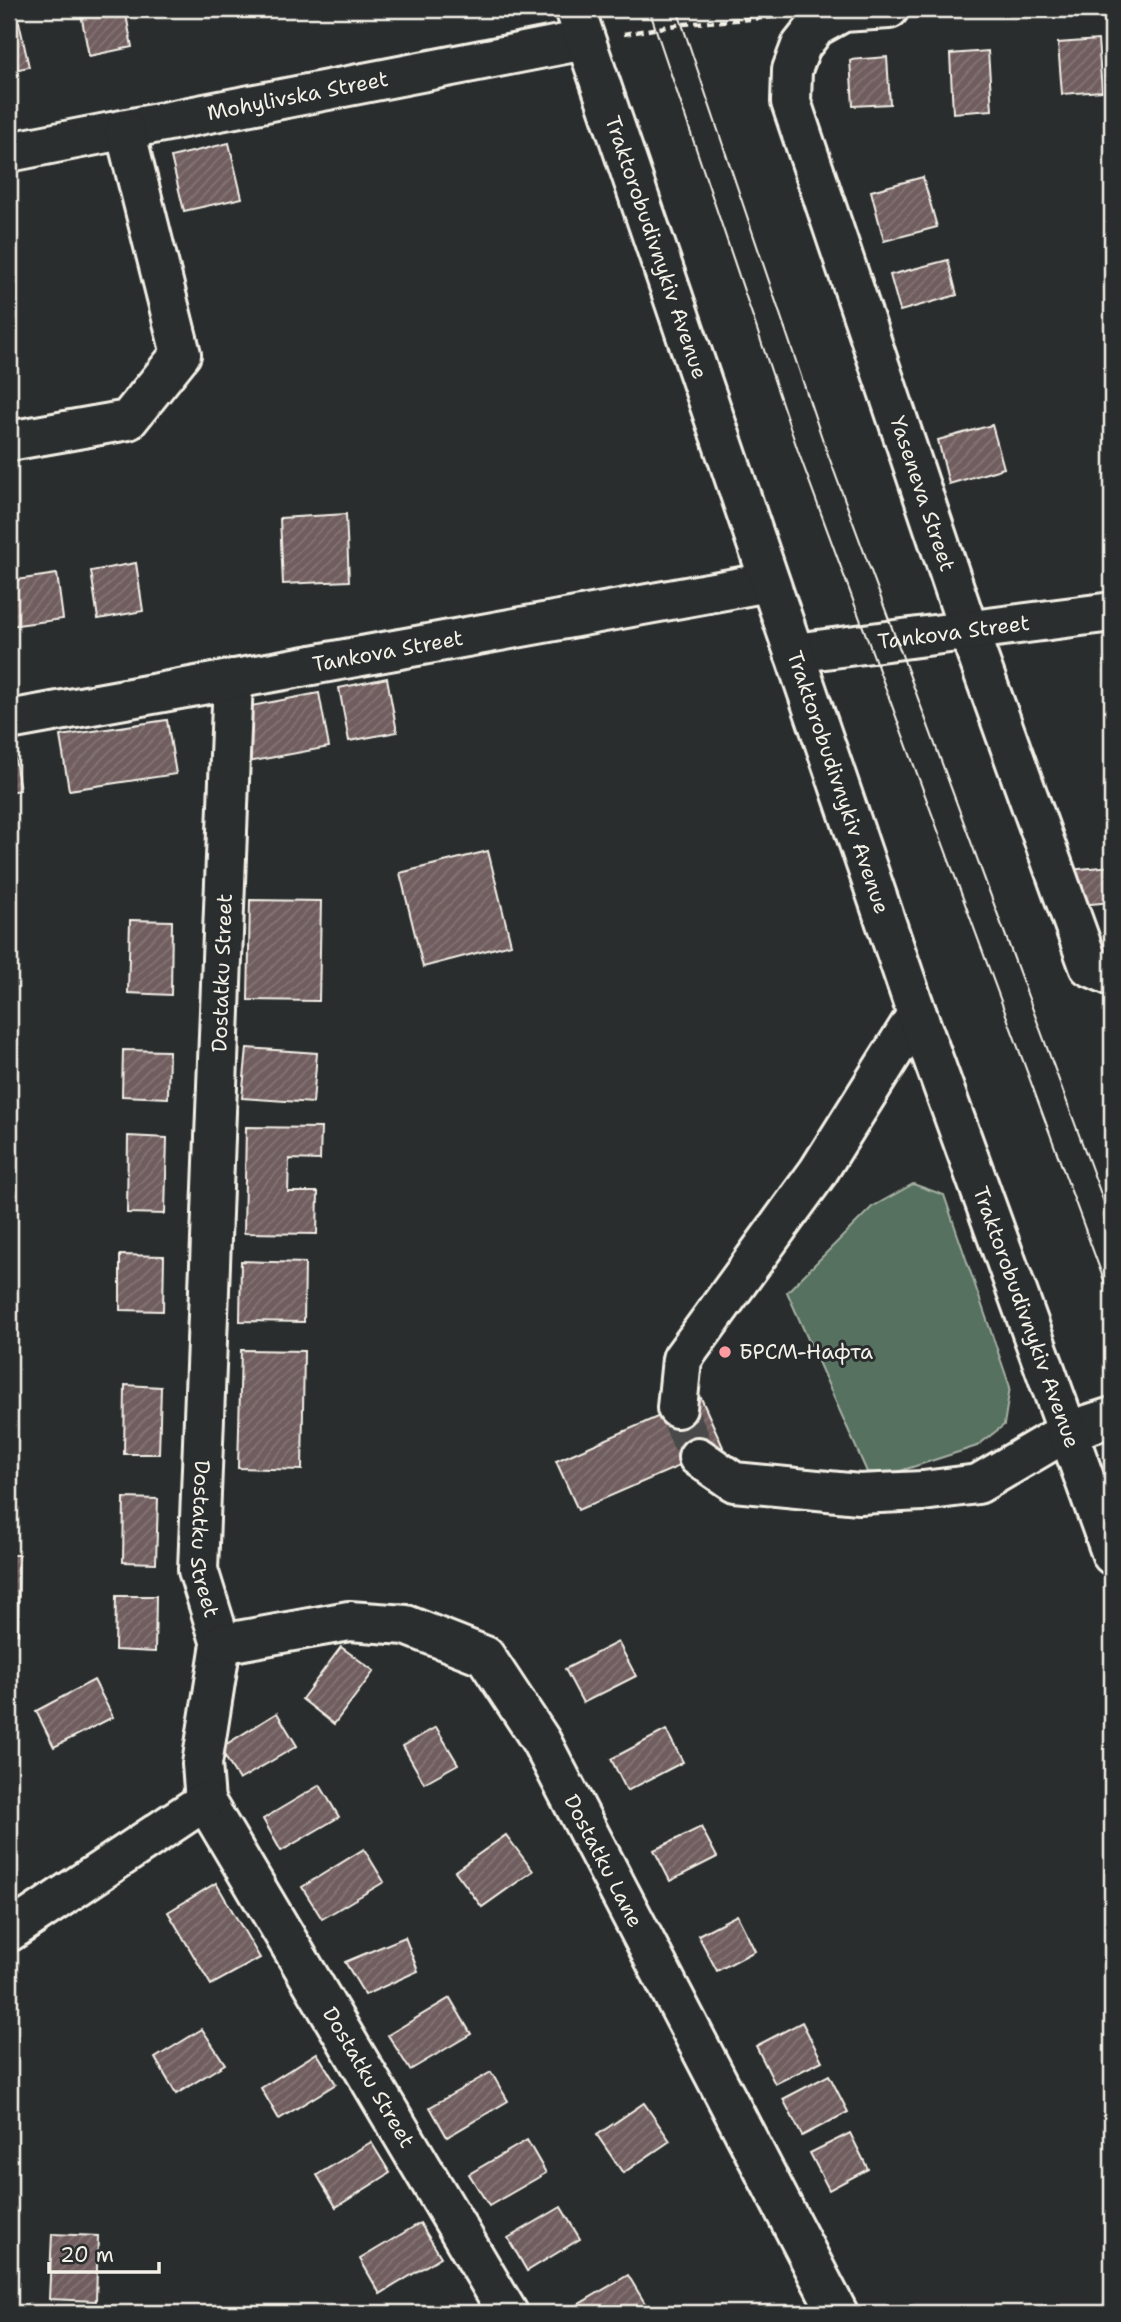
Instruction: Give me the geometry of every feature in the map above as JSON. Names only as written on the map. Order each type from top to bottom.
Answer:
[{"type":"street","name":"Yaseneva Street","points":[[889,9],[843,12],[816,27],[801,46],[792,70],[791,102],[968,632],[1088,966],[1112,976]]},
{"type":"street","name":"Mohylivska Street","points":[[9,152],[125,130],[580,24]]},
{"type":"street","name":"Traktorobudivnykiv Avenue","points":[[580,24],[917,1014],[1112,1555]]},
{"type":"street","points":[[9,442],[128,420],[181,355],[125,130]]},
{"type":"street","name":"Tankova Street","points":[[9,720],[769,582]]},
{"type":"street","name":"Tankova Street","points":[[794,653],[1112,612]]},
{"type":"street","name":"Dostatku Street","points":[[233,679],[198,1570],[221,1644],[202,1764],[205,1801],[508,2313]]},
{"type":"street","points":[[677,1408],[682,1359],[818,1172],[917,1014]]},
{"type":"street","points":[[698,1457],[734,1482],[859,1494],[923,1491],[978,1484],[1068,1431],[1112,1417]]},
{"type":"street","name":"Dostatku Lane","points":[[221,1644],[349,1621],[406,1625],[485,1656],[541,1741],[838,2313]]},
{"type":"street","points":[[9,1933],[205,1801]]},
{"type":"path","points":[[580,24],[682,24],[776,17]]},
{"type":"green space","points":[[913,1184],[944,1195],[1010,1387],[1004,1425],[977,1446],[891,1474],[867,1472],[787,1292],[872,1207]]},
{"type":"building","points":[[80,9],[125,9],[132,47],[89,56]]},
{"type":"building","points":[[19,22],[29,67],[9,71],[9,24]]},
{"type":"building","points":[[1098,40],[1102,91],[1062,94],[1058,43]]},
{"type":"building","points":[[988,51],[992,110],[953,113],[950,54]]},
{"type":"building","points":[[887,57],[890,104],[853,106],[850,60]]},
{"type":"building","points":[[229,143],[242,198],[184,211],[171,157]]},
{"type":"building","points":[[923,177],[937,227],[884,241],[871,191]]},
{"type":"building","points":[[948,260],[957,295],[900,311],[890,275]]},
{"type":"building","points":[[992,425],[1004,468],[949,484],[938,440]]},
{"type":"building","points":[[346,514],[349,581],[283,584],[280,518]]},
{"type":"building","points":[[136,563],[143,611],[98,619],[91,571]]},
{"type":"building","points":[[57,574],[63,619],[9,626],[9,581]]},
{"type":"building","points":[[387,678],[397,732],[349,741],[339,688]]},
{"type":"building","points":[[319,693],[329,747],[248,762],[251,706]]},
{"type":"building","points":[[167,720],[176,774],[69,790],[60,736]]},
{"type":"building","points":[[9,741],[12,741],[20,790],[9,792]]},
{"type":"building","points":[[488,851],[511,944],[423,967],[400,873]]},
{"type":"building","points":[[1112,866],[1112,902],[1080,905],[1069,870]]},
{"type":"building","points":[[250,900],[321,901],[319,1001],[248,1000]]},
{"type":"building","points":[[130,920],[172,921],[171,995],[128,993]]},
{"type":"building","points":[[247,1048],[317,1053],[313,1103],[242,1098]]},
{"type":"building","points":[[123,1050],[169,1051],[168,1098],[122,1096]]},
{"type":"building","points":[[246,1127],[321,1128],[320,1160],[289,1159],[288,1192],[318,1192],[317,1234],[244,1233]]},
{"type":"building","points":[[128,1136],[167,1138],[165,1214],[127,1213]]},
{"type":"building","points":[[120,1255],[164,1256],[163,1311],[120,1310]]},
{"type":"building","points":[[241,1261],[305,1263],[304,1322],[240,1321]]},
{"type":"building","points":[[241,1350],[304,1351],[302,1470],[238,1468]]},
{"type":"building","points":[[125,1385],[161,1387],[159,1454],[124,1454]]},
{"type":"building","points":[[701,1398],[723,1447],[578,1510],[556,1461]]},
{"type":"building","points":[[124,1498],[158,1499],[156,1563],[123,1562]]},
{"type":"building","points":[[9,1555],[19,1555],[18,1634],[9,1634]]},
{"type":"building","points":[[116,1596],[156,1596],[155,1652],[115,1650]]},
{"type":"building","points":[[618,1642],[636,1676],[583,1703],[565,1669]]},
{"type":"building","points":[[341,1647],[374,1671],[334,1724],[302,1699]]},
{"type":"building","points":[[94,1680],[113,1717],[54,1747],[36,1711]]},
{"type":"building","points":[[277,1713],[297,1746],[239,1780],[220,1748]]},
{"type":"building","points":[[436,1727],[458,1764],[424,1783],[403,1746]]},
{"type":"building","points":[[666,1730],[683,1762],[627,1791],[611,1759]]},
{"type":"building","points":[[320,1785],[339,1817],[281,1851],[263,1819]]},
{"type":"building","points":[[701,1827],[717,1857],[670,1881],[654,1850]]},
{"type":"building","points":[[506,1835],[533,1871],[482,1907],[455,1871]]},
{"type":"building","points":[[364,1849],[384,1882],[322,1919],[302,1887]]},
{"type":"building","points":[[216,1883],[260,1958],[211,1985],[168,1912]]},
{"type":"building","points":[[737,1915],[755,1951],[717,1971],[698,1935]]},
{"type":"building","points":[[405,1937],[418,1971],[365,1995],[345,1962]]},
{"type":"building","points":[[450,1998],[471,2034],[410,2070],[388,2035]]},
{"type":"building","points":[[802,2022],[822,2061],[775,2084],[756,2046]]},
{"type":"building","points":[[202,2029],[225,2064],[176,2094],[155,2058]]},
{"type":"building","points":[[317,2053],[336,2084],[279,2119],[261,2088]]},
{"type":"building","points":[[491,2072],[508,2101],[447,2137],[430,2107]]},
{"type":"building","points":[[829,2075],[848,2112],[802,2136],[783,2099]]},
{"type":"building","points":[[644,2103],[670,2141],[623,2173],[597,2135]]},
{"type":"building","points":[[850,2133],[868,2169],[829,2190],[810,2153]]},
{"type":"building","points":[[527,2140],[546,2173],[489,2206],[469,2174]]},
{"type":"building","points":[[371,2142],[390,2173],[336,2207],[317,2175]]},
{"type":"building","points":[[561,2207],[580,2239],[527,2271],[508,2238]]},
{"type":"building","points":[[420,2223],[441,2257],[380,2294],[360,2259]]},
{"type":"building","points":[[52,2234],[98,2236],[96,2301],[49,2299]]},
{"type":"building","points":[[628,2275],[649,2310],[643,2313],[564,2313]]},
{"type":"tunnel","points":[[677,1408],[698,1457]]},
{"type":"tram line","points":[[649,9],[798,451],[1112,1302]]},
{"type":"tram line","points":[[677,9],[823,441],[1112,1224]]},
{"type":"place","name":"БРСМ-Нафта","points":[[725,1352]]}]
